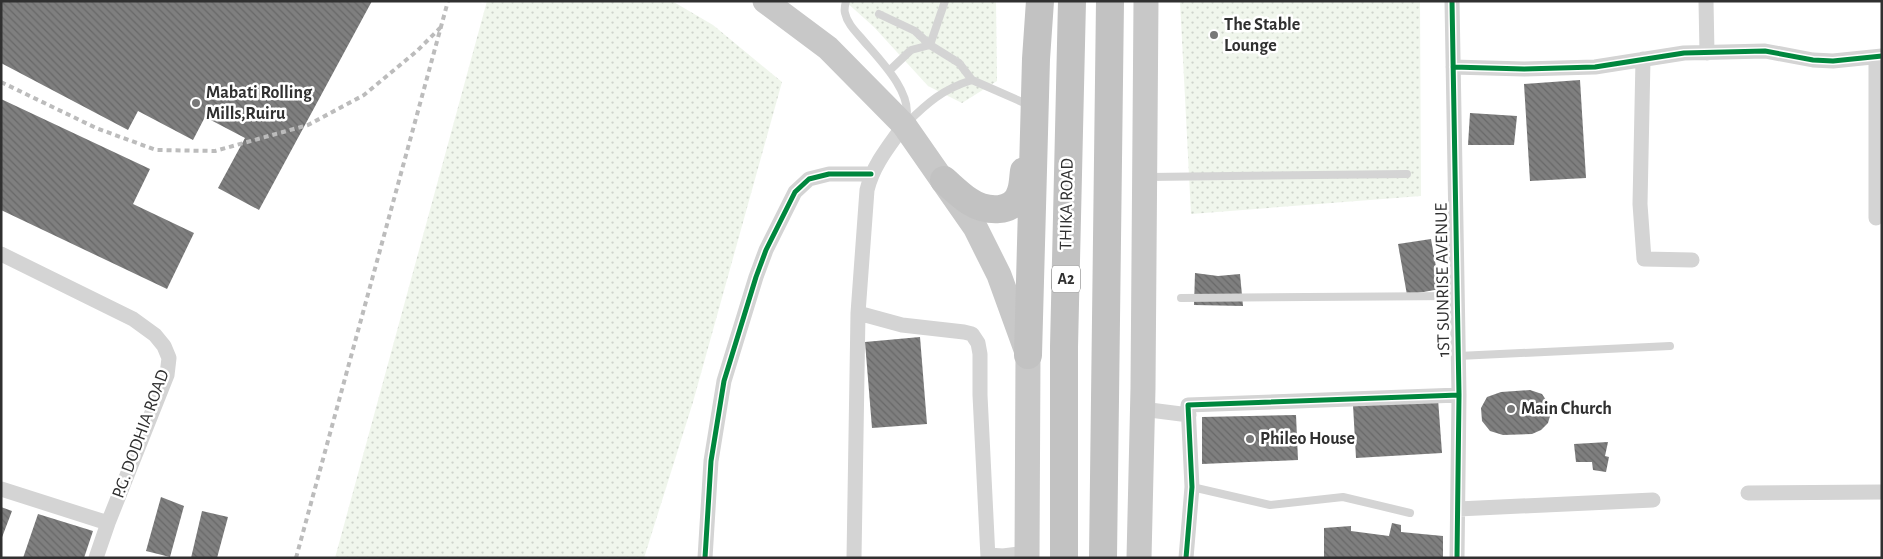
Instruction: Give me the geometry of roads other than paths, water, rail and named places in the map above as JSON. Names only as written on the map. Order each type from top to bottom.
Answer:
[{"type":"highway","points":[[944,180],[970,202],[993,210],[1009,208],[1017,202],[1021,192],[1031,106],[1040,1]]},
{"type":"highway","name":"THIKA ROAD","points":[[1064,558],[1064,347],[1072,1]]},
{"type":"highway","points":[[1103,558],[1110,1]]},
{"type":"highway","points":[[1028,355],[1036,59]]},
{"type":"main road","points":[[765,1],[828,48],[904,125],[976,227],[999,275],[1028,355],[1027,556]]},
{"type":"main road","points":[[1139,558],[1146,1]]},
{"type":"street","name":"1ST SUNRISE AVENUE","points":[[1452,1],[1459,395],[1458,558]]},
{"type":"street","points":[[1706,1],[1707,53]]},
{"type":"street","points":[[1453,67],[1524,69],[1595,67],[1684,53],[1765,51],[1813,60],[1879,57],[1876,218]]},
{"type":"street","points":[[1643,60],[1640,204],[1644,259],[1692,260]]},
{"type":"street","points":[[854,558],[858,313],[867,190],[871,174],[904,125]]},
{"type":"street","points":[[705,558],[711,462],[724,381],[766,250],[786,208],[802,184],[820,175],[871,174]]},
{"type":"street","name":"P.G. DODHIA ROAD","points":[[1,254],[133,319],[155,335],[164,346],[169,358],[167,375],[96,558]]},
{"type":"street","points":[[858,313],[902,325],[964,332],[972,334],[978,342],[988,556],[1027,556]]},
{"type":"street","points":[[1186,558],[1192,487],[1188,405],[1459,395]]},
{"type":"street","points":[[1142,409],[1189,415]]},
{"type":"street","points":[[1,489],[108,523]]},
{"type":"street","points":[[1748,493],[1882,492]]},
{"type":"street","points":[[1458,509],[1653,500]]},
{"type":"lane","points":[[846,1],[844,12],[850,24],[898,84],[907,114],[904,125]]},
{"type":"lane","points":[[930,45],[945,1]]},
{"type":"lane","points":[[879,14],[915,31],[930,45],[959,63],[972,80],[1031,106]]},
{"type":"lane","points":[[889,71],[911,50],[930,45]]},
{"type":"lane","points":[[904,125],[928,102],[954,86],[972,80]]},
{"type":"lane","points":[[1144,177],[1407,174]]},
{"type":"lane","points":[[1181,298],[1457,296]]},
{"type":"lane","points":[[1458,356],[1670,346]]},
{"type":"lane","points":[[1192,487],[1270,505],[1342,497],[1410,512]]},
{"type":"railway","points":[[296,558],[448,1]]},
{"type":"railway","points":[[1,82],[96,128],[156,150],[215,151],[308,125],[364,95],[417,51],[440,28]]},
{"type":"place","name":"The Stable Lounge","points":[[1214,35]]},
{"type":"place","name":"Mabati Rolling Mills,Ruiru","points":[[196,103]]},
{"type":"place","name":"Main Church","points":[[1511,409]]},
{"type":"place","name":"Phileo House","points":[[1250,439]]}]
